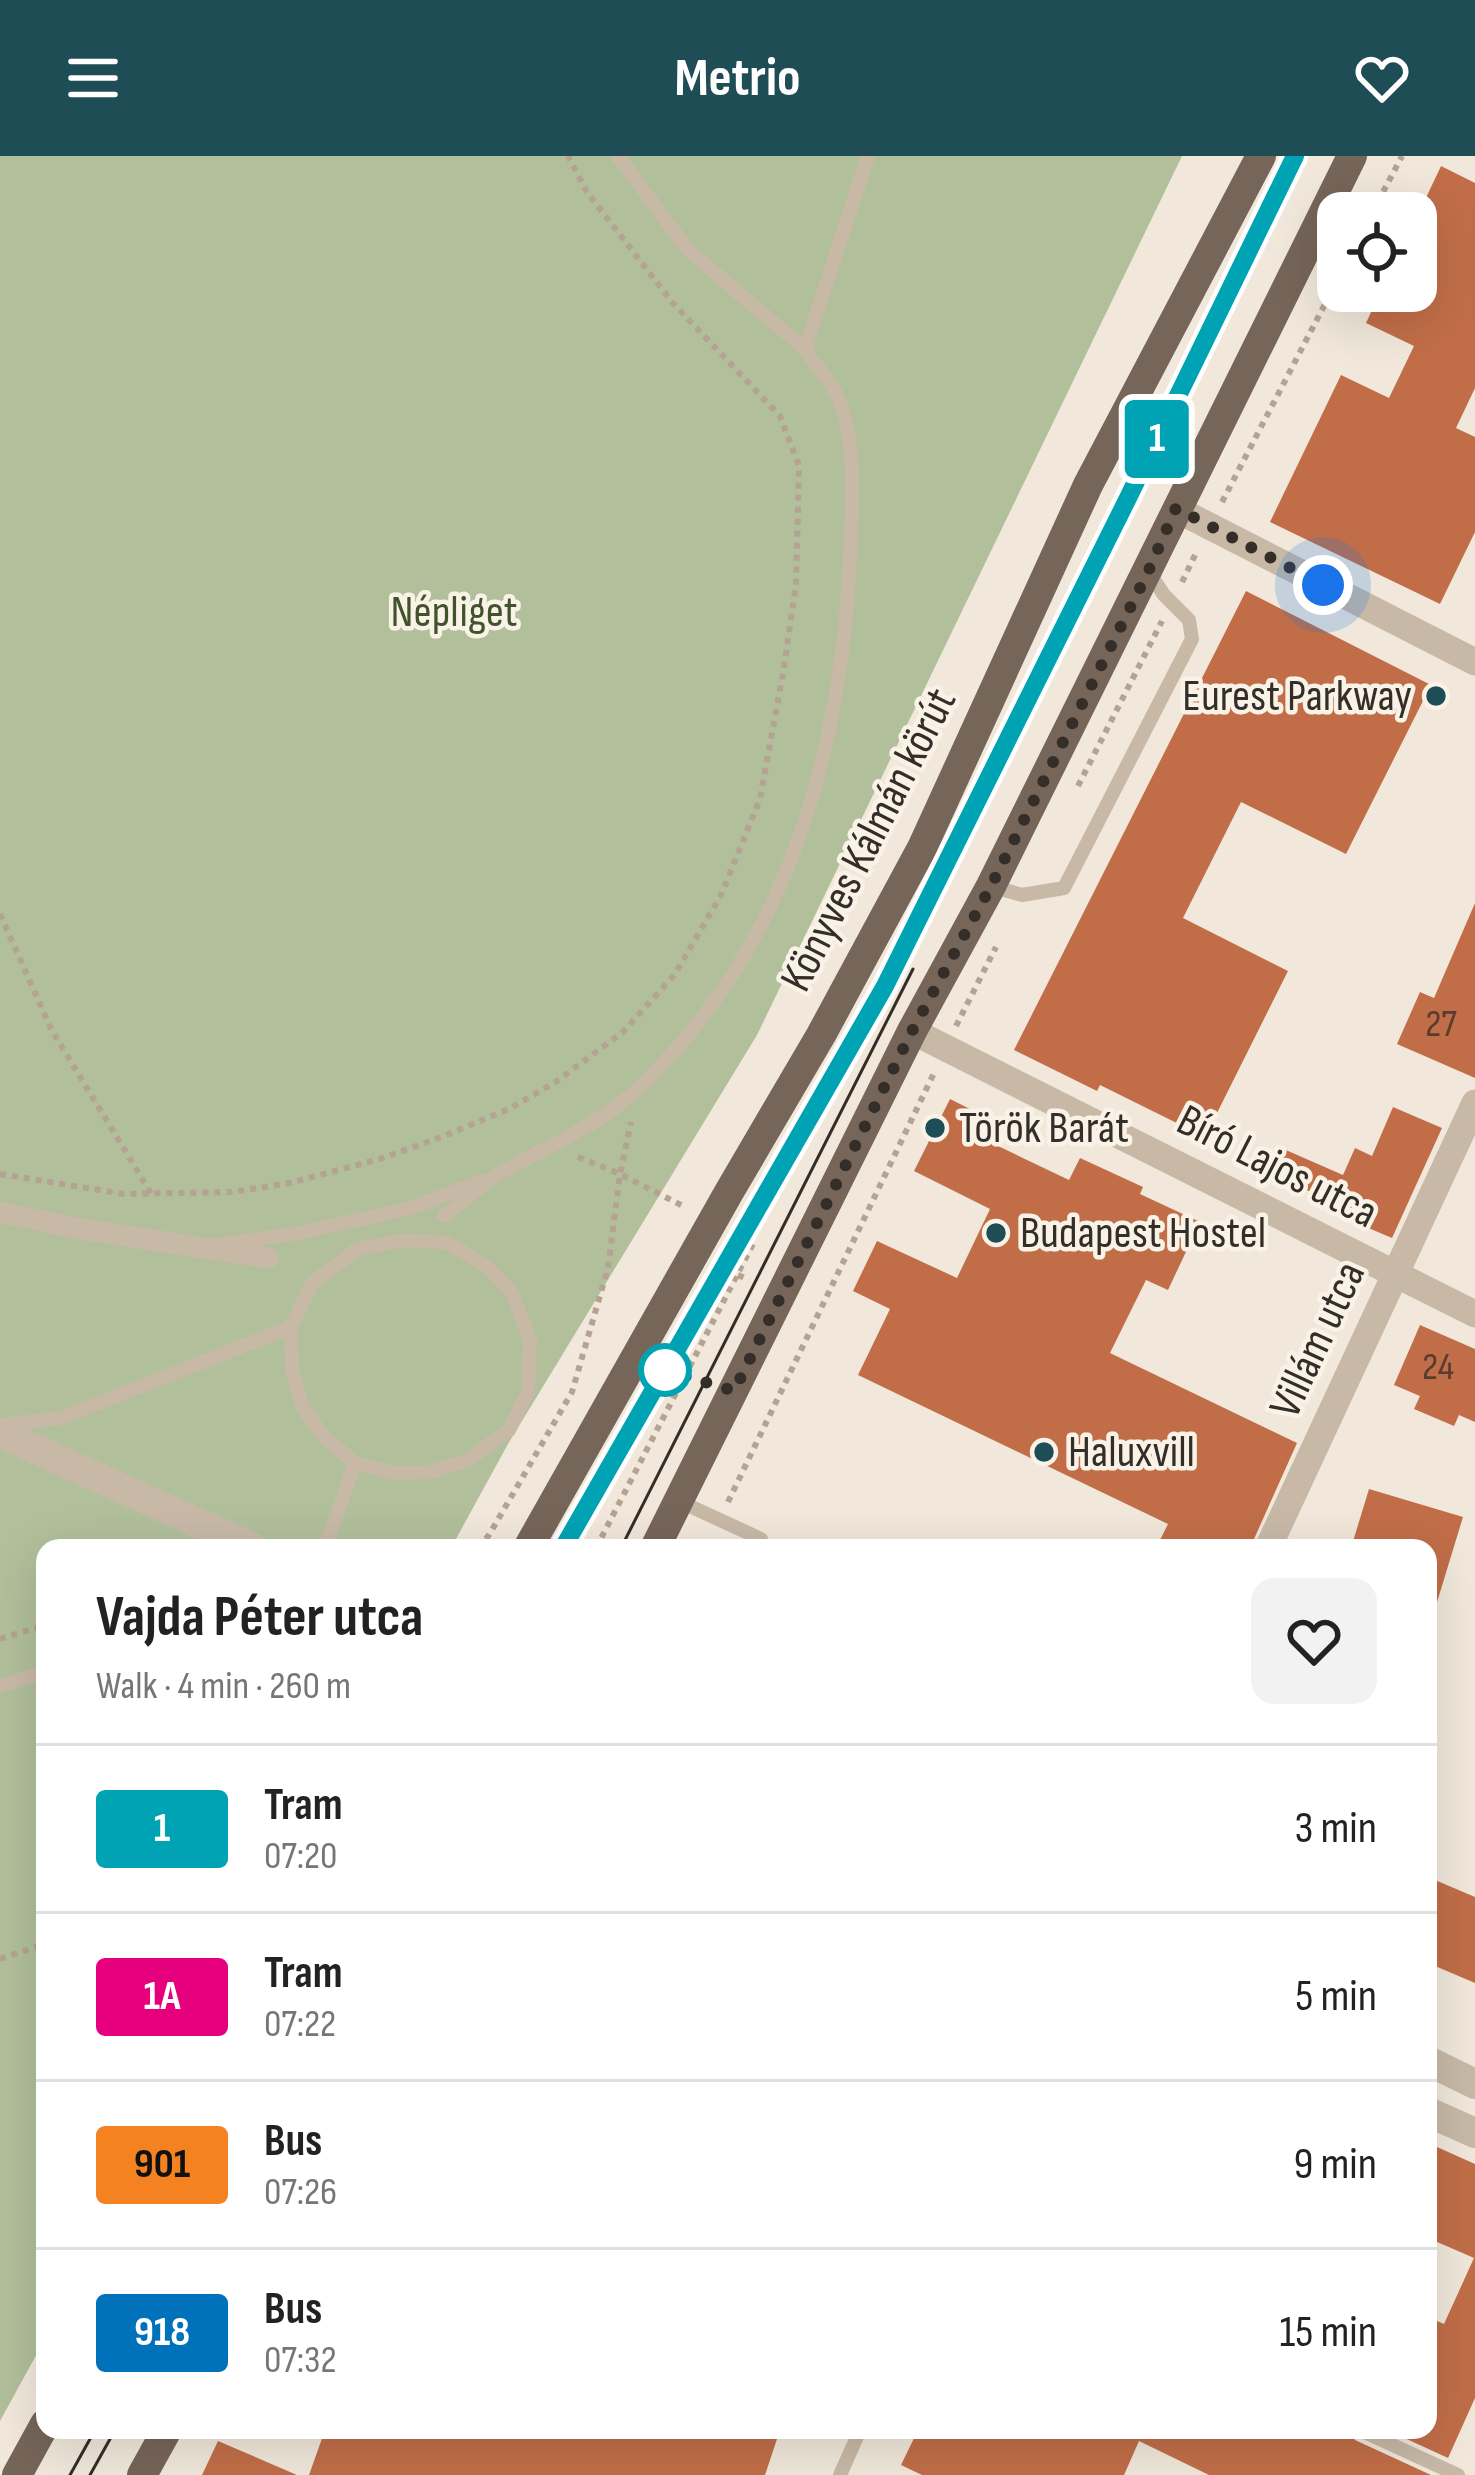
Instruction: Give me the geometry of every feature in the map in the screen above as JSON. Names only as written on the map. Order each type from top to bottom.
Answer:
[{"type":"main road","name":"Könyves Kálmán körút","points":[[533,1539],[821,1035],[922,848],[1088,485],[1261,156]]},
{"type":"main road","points":[[660,1539],[912,1031],[991,886],[1352,156]]},
{"type":"main road","points":[[16,2475],[36,2439]]},
{"type":"main road","points":[[142,2475],[161,2439]]},
{"type":"street","points":[[1176,508],[1475,662]]},
{"type":"street","name":"Bíró Lajos utca","points":[[912,1031],[1475,1314]]},
{"type":"street","name":"Villám utca","points":[[1272,1539],[1475,1103]]},
{"type":"street","points":[[0,1212],[268,1258]]},
{"type":"street","points":[[0,1430],[234,1539]]},
{"type":"street","points":[[1437,2065],[1475,2084]]},
{"type":"street","points":[[1437,2116],[1475,2134]]},
{"type":"lane","points":[[201,1247],[299,1233],[410,1208],[554,1147],[638,1089],[726,988],[765,922],[789,864],[826,754],[847,619],[853,503],[849,446],[839,401],[805,349],[688,250],[618,156]]},
{"type":"lane","points":[[805,349],[868,156]]},
{"type":"lane","points":[[991,886],[1022,895],[1064,888],[1192,640],[1189,620],[1148,572]]},
{"type":"lane","points":[[444,1216],[499,1174]]},
{"type":"lane","points":[[399,1241],[446,1242],[488,1267],[512,1294],[530,1340],[528,1392],[509,1430],[468,1460],[430,1472],[393,1473],[355,1463],[325,1438],[303,1408],[292,1370],[291,1327],[312,1283],[358,1250],[399,1241]]},
{"type":"lane","points":[[0,1430],[61,1418],[291,1327]]},
{"type":"lane","points":[[328,1539],[355,1463]]},
{"type":"lane","points":[[679,1501],[761,1538]]},
{"type":"lane","points":[[0,1687],[36,1675]]},
{"type":"lane","points":[[840,2475],[856,2439]]},
{"type":"lane","points":[[1380,2439],[1458,2475]]},
{"type":"path","points":[[0,1174],[152,1195],[232,1192],[290,1183],[383,1158],[511,1108],[623,1032],[675,974],[721,895],[760,799],[783,673],[796,585],[799,466],[780,416],[672,302],[587,192],[568,156]]},
{"type":"path","points":[[1383,192],[1402,156]]},
{"type":"path","points":[[0,914],[51,1029],[152,1195]]},
{"type":"path","points":[[485,1539],[572,1392],[608,1268],[620,1174],[638,1089]]},
{"type":"path","points":[[554,1147],[683,1206]]},
{"type":"path","points":[[601,1539],[738,1275],[753,1244],[747,1241]]},
{"type":"path","points":[[738,1275],[749,1280]]},
{"type":"path","points":[[0,1639],[36,1628]]},
{"type":"path","points":[[0,1959],[36,1947]]},
{"type":"green space","name":"Népliget","points":[[0,156],[1182,156],[757,1035],[508,1444],[456,1539],[36,1539],[36,2355],[0,2421]]},
{"type":"building","points":[[1441,166],[1475,183],[1475,388],[1456,428],[1475,437],[1475,532],[1440,604],[1270,522],[1341,375],[1389,398],[1414,346],[1366,323],[1371,312],[1437,312],[1437,192],[1429,192]]},
{"type":"building","points":[[1246,591],[1431,685],[1346,854],[1241,802],[1183,918],[1288,971],[1205,1137],[1100,1085],[1097,1091],[1014,1050]]},
{"type":"building","points":[[1475,903],[1475,1078],[1397,1044],[1420,992],[1434,998]]},
{"type":"building","points":[[950,1099],[986,1117],[977,1136],[1069,1180],[1080,1158],[1143,1187],[1140,1194],[1200,1222],[1168,1290],[1146,1280],[1110,1353],[1297,1443],[1254,1539],[1160,1539],[1168,1524],[858,1375],[890,1309],[853,1291],[877,1241],[957,1278],[990,1209],[914,1171]]},
{"type":"building","points":[[1393,1107],[1442,1128],[1392,1238],[1345,1218],[1348,1209],[1267,1172],[1279,1147],[1343,1175],[1355,1148],[1372,1156]]},
{"type":"building","points":[[1420,1325],[1475,1349],[1475,1422],[1459,1415],[1454,1426],[1414,1409],[1420,1396],[1394,1385]]},
{"type":"building","points":[[1369,1489],[1463,1517],[1437,1602],[1437,1539],[1354,1539]]},
{"type":"building","points":[[1437,1881],[1475,1897],[1475,1983],[1437,1967]]},
{"type":"building","points":[[1437,2147],[1475,2164],[1475,2398],[1448,2458],[1407,2439],[1437,2439],[1437,2321],[1444,2324],[1474,2258],[1437,2242]]},
{"type":"building","points":[[322,2439],[777,2439],[765,2475],[309,2475]]},
{"type":"building","points":[[914,2439],[1354,2439],[1431,2475],[1209,2475],[1139,2441],[1124,2475],[922,2475],[901,2465]]},
{"type":"building","points":[[218,2441],[297,2475],[202,2475]]},
{"type":"tram line","points":[[568,1539],[885,986],[1295,156]]},
{"type":"tram line","name":"1","points":[[567,1539],[885,986],[1295,156]]},
{"type":"tram line","points":[[626,1539],[913,969]]},
{"type":"tram line","points":[[70,2475],[90,2439]]},
{"type":"tram line","points":[[90,2475],[110,2439]]},
{"type":"place","name":"Eurest Parkway","points":[[1436,696]]},
{"type":"place","name":"Török Barát","points":[[935,1128]]},
{"type":"place","name":"Budapest Hostel","points":[[996,1233]]},
{"type":"place","name":"Haluxvill","points":[[1044,1452]]},
{"type":"route","points":[[665,1370],[734,1391],[912,1031],[991,886],[1176,508],[1323,585]]}]
